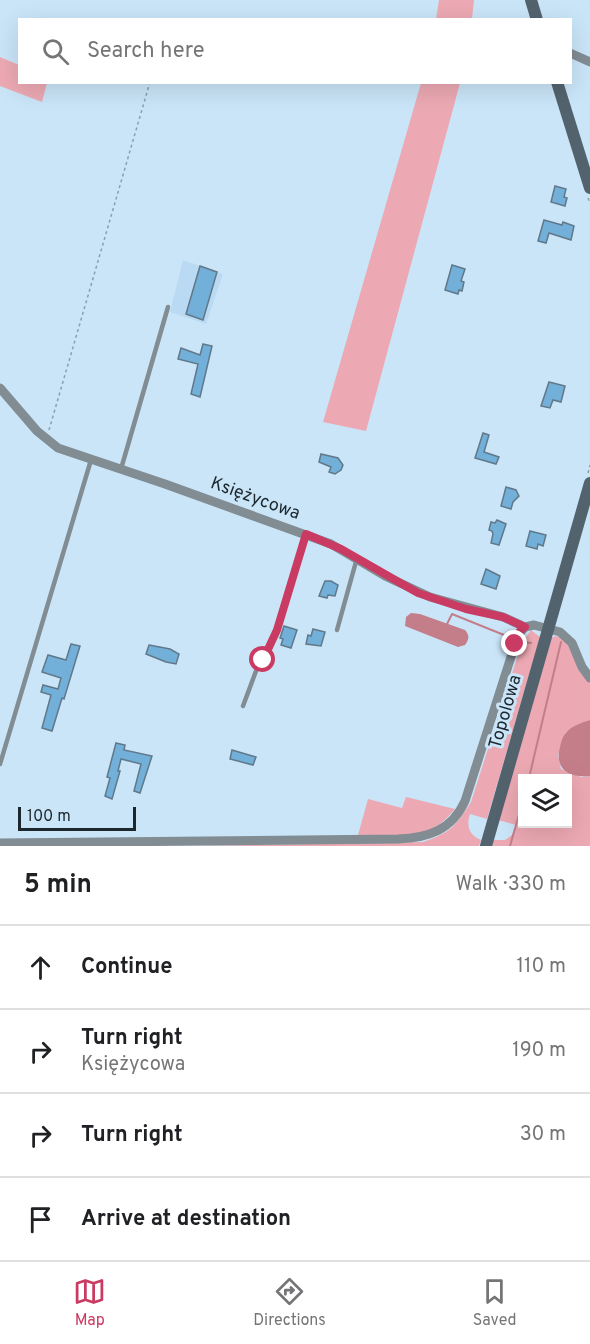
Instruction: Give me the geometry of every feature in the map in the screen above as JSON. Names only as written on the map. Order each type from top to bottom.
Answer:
[{"type":"street","points":[[531,0],[536,18]]},
{"type":"street","points":[[572,54],[590,62]]},
{"type":"street","points":[[558,84],[590,188]]},
{"type":"street","name":"Księżycowa","points":[[0,388],[44,438],[64,451],[306,534],[341,549],[385,576],[430,597],[503,617],[525,627],[531,625],[549,629]]},
{"type":"street","name":"Topolowa","points":[[486,846],[590,483]]},
{"type":"street","points":[[0,843],[398,839],[432,834],[452,822],[465,801],[518,635],[525,627]]},
{"type":"street","points":[[549,629],[560,632],[568,638],[590,678]]},
{"type":"lane","points":[[121,469],[168,306]]},
{"type":"lane","points":[[0,764],[91,460]]},
{"type":"lane","points":[[243,706],[256,671],[277,630],[306,534]]},
{"type":"lane","points":[[337,630],[357,558]]},
{"type":"path","points":[[44,438],[53,417],[149,84]]},
{"type":"shaded area","points":[[439,0],[474,0],[472,18],[436,18]]},
{"type":"shaded area","points":[[0,57],[18,65],[18,84],[47,84],[42,102],[0,86]]},
{"type":"shaded area","points":[[421,84],[460,84],[366,431],[323,422]]},
{"type":"shaded area","points":[[183,260],[223,274],[206,324],[170,312]]},
{"type":"shaded area","points":[[411,613],[465,630],[468,636],[465,645],[458,647],[405,626],[406,617]]},
{"type":"shaded area","points":[[531,630],[540,637],[487,819],[470,814],[469,818],[471,833],[481,840],[479,846],[193,846],[423,842],[446,832],[461,817],[471,802],[522,642]]},
{"type":"shaded area","points":[[556,636],[567,643],[581,671],[590,683],[590,720],[566,732],[558,755],[561,769],[581,777],[590,776],[590,846],[492,846],[493,840],[505,840],[512,835],[516,825],[498,820],[551,638]]},
{"type":"shaded area","points":[[590,720],[590,776],[570,774],[559,762],[562,740],[565,734],[576,725]]},
{"type":"shaded area","points":[[406,797],[455,809],[438,826],[429,831],[400,836],[358,835],[368,799],[402,808]]},
{"type":"building","points":[[555,186],[566,189],[565,206],[551,202]]},
{"type":"building","points":[[544,220],[574,226],[571,240],[549,233],[546,243],[538,241]]},
{"type":"building","points":[[452,265],[465,269],[461,281],[464,282],[462,291],[459,290],[458,294],[445,290]]},
{"type":"building","points":[[200,266],[217,272],[203,320],[186,314]]},
{"type":"building","points":[[203,344],[212,346],[200,397],[191,394],[198,364],[178,359],[181,348],[200,355]]},
{"type":"building","points":[[549,382],[565,386],[561,402],[553,400],[550,408],[541,406]]},
{"type":"building","points":[[483,433],[489,435],[484,452],[499,457],[496,464],[475,458]]},
{"type":"building","points":[[321,454],[338,458],[343,465],[341,470],[335,474],[329,472],[331,467],[319,462]]},
{"type":"building","points":[[506,487],[516,490],[519,496],[513,502],[511,509],[501,506]]},
{"type":"building","points":[[497,520],[506,524],[499,545],[491,543],[493,534],[489,530],[491,522],[495,523]]},
{"type":"building","points":[[530,531],[546,535],[543,546],[538,544],[537,549],[526,546]]},
{"type":"building","points":[[486,569],[500,576],[496,589],[481,584]]},
{"type":"building","points":[[325,581],[338,585],[335,596],[328,595],[327,598],[319,596]]},
{"type":"building","points":[[284,626],[297,630],[291,648],[281,645],[283,639],[280,638]]},
{"type":"building","points":[[313,629],[325,632],[321,646],[306,644],[308,635],[311,636]]},
{"type":"building","points":[[71,644],[80,646],[52,731],[42,728],[51,695],[41,692],[43,685],[58,689],[61,678],[42,672],[48,655],[66,660]]},
{"type":"building","points":[[149,645],[170,649],[179,654],[176,664],[146,654]]},
{"type":"building","points":[[116,743],[125,745],[124,750],[152,756],[140,793],[134,791],[141,764],[121,759],[112,799],[105,796],[110,778],[107,777]]},
{"type":"building","points":[[232,750],[256,757],[253,765],[230,759]]},
{"type":"waterway","points":[[447,624],[452,614],[509,637]]},
{"type":"waterway","points":[[524,642],[531,643]]},
{"type":"waterway","points":[[530,774],[561,642]]},
{"type":"waterway","points":[[510,846],[518,818]]},
{"type":"route","points":[[263,660],[277,630],[306,534],[341,549],[418,593],[466,609],[515,621],[525,627],[520,631],[515,644]]}]
